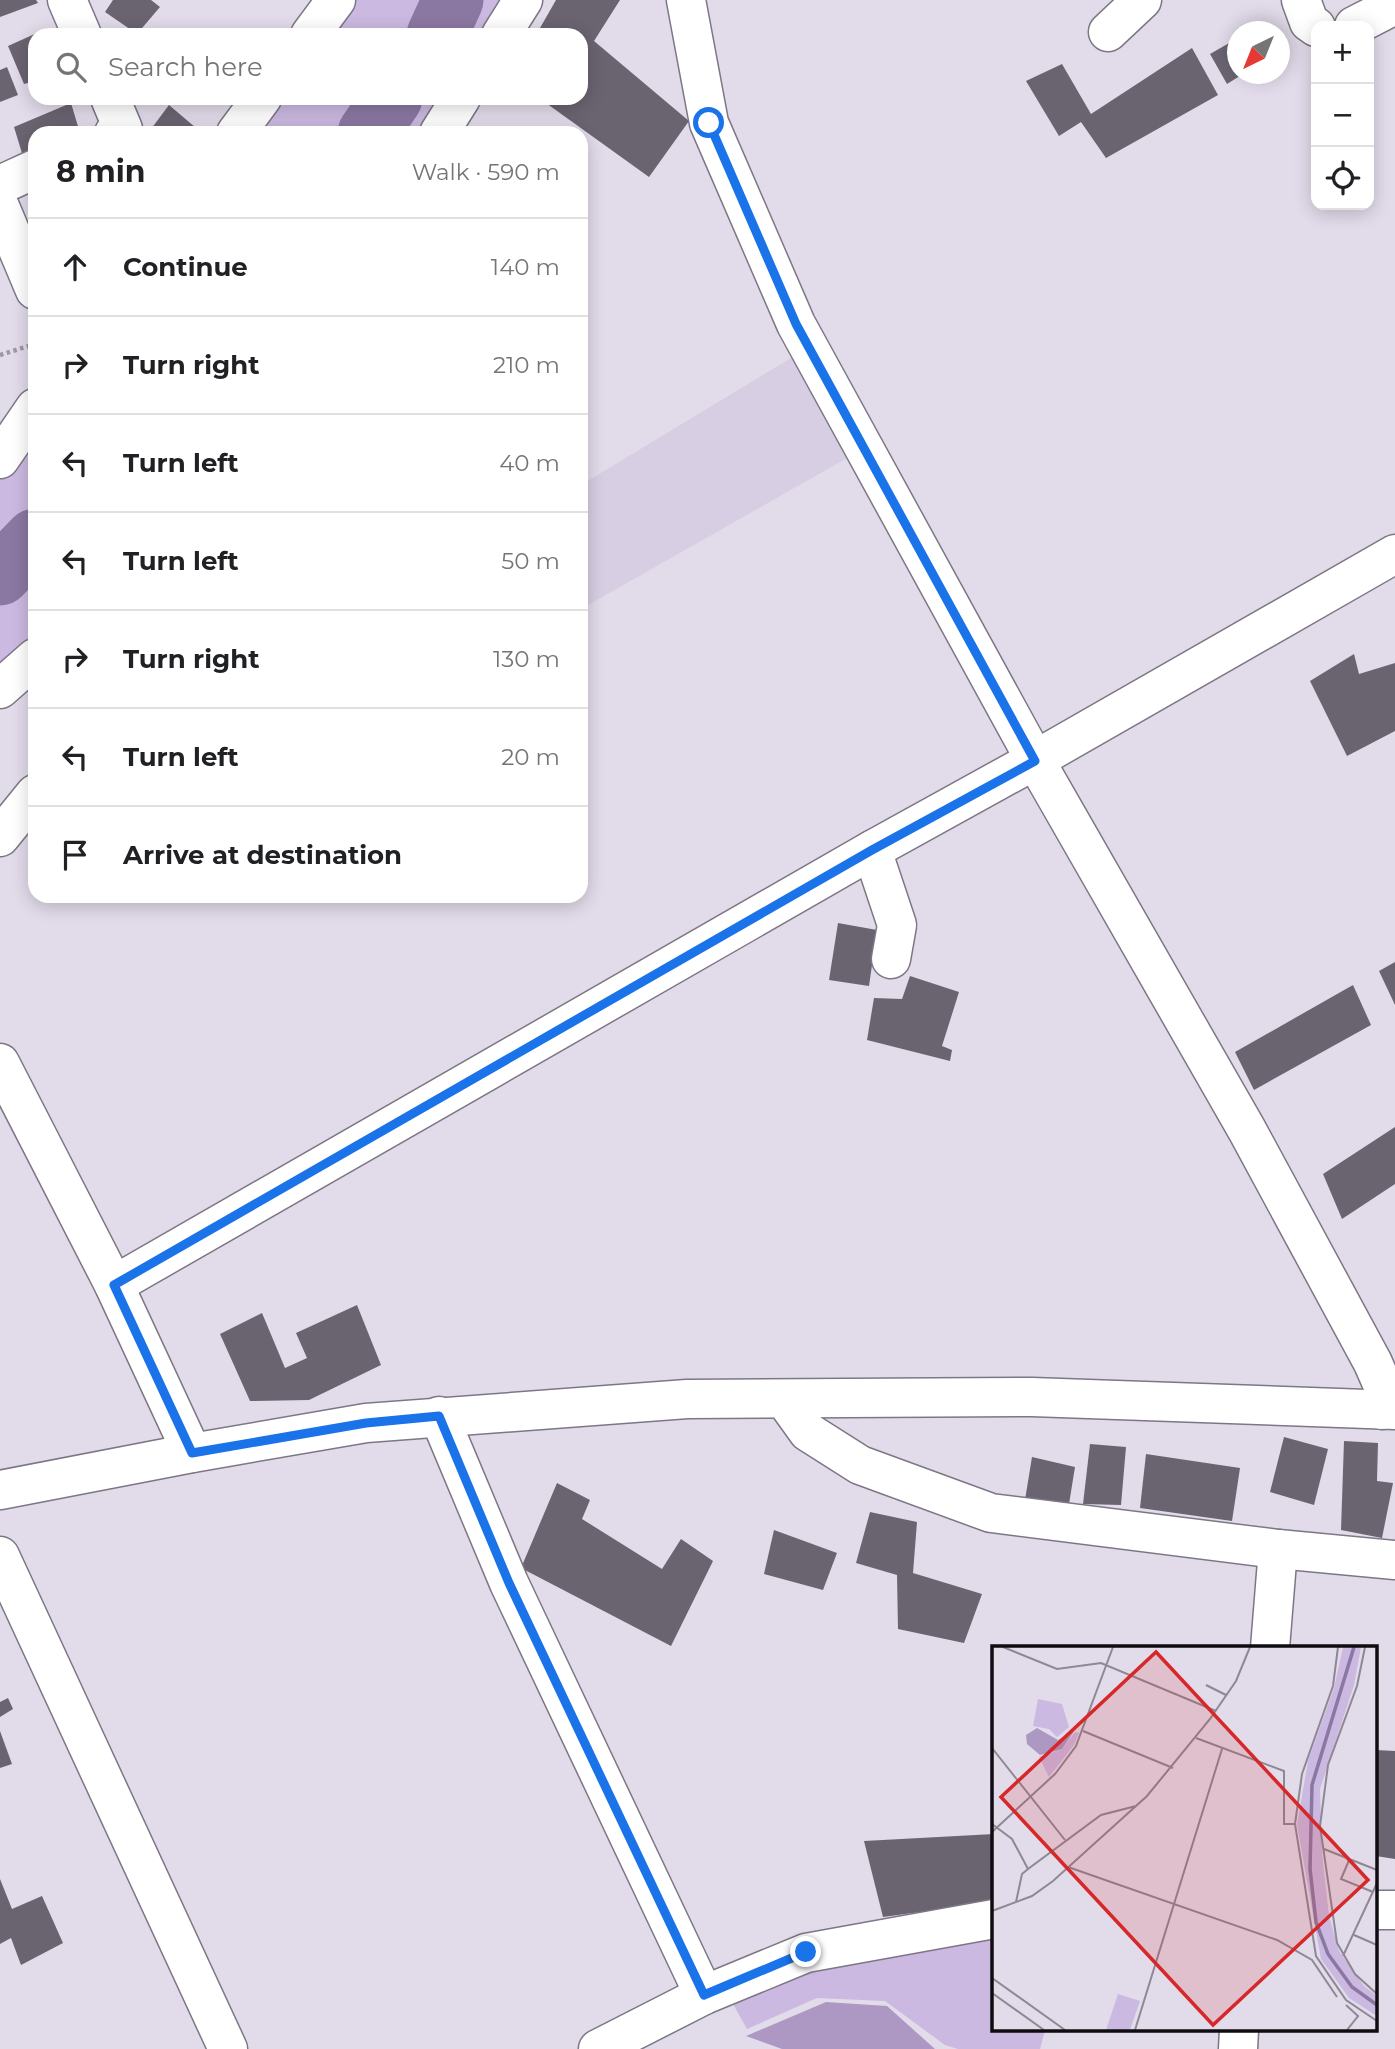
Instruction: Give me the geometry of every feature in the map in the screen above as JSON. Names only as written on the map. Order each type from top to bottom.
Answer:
[{"type":"street","points":[[67,0],[79,28]]},
{"type":"street","points":[[315,28],[336,0]]},
{"type":"street","points":[[505,28],[523,0]]},
{"type":"street","points":[[0,1490],[366,1423],[687,1399],[1032,1397],[1388,1410],[1383,1386],[1373,1363],[1247,1130],[1035,761],[796,324],[709,123],[685,0]]},
{"type":"street","points":[[1108,32],[1142,0]]},
{"type":"street","points":[[1301,0],[1311,23]]},
{"type":"street","points":[[1364,21],[1395,5]]},
{"type":"street","points":[[113,105],[122,126]]},
{"type":"street","points":[[241,126],[257,105]]},
{"type":"street","points":[[443,126],[457,105]]},
{"type":"street","points":[[0,185],[28,172]]},
{"type":"street","points":[[0,207],[28,273]]},
{"type":"street","points":[[0,459],[28,418]]},
{"type":"street","points":[[114,1285],[872,850],[1035,761],[1395,554]]},
{"type":"street","points":[[0,689],[28,664]]},
{"type":"street","points":[[0,837],[28,803]]},
{"type":"street","points":[[872,850],[898,925],[891,959]]},
{"type":"street","points":[[0,1063],[114,1285],[192,1453]]},
{"type":"street","points":[[785,1400],[808,1432],[860,1465],[991,1513],[1278,1549],[1395,1560]]},
{"type":"street","points":[[439,1416],[509,1583],[704,1995]]},
{"type":"street","points":[[1270,1646],[1278,1549]]},
{"type":"street","points":[[0,1556],[228,2049]]},
{"type":"street","points":[[598,2049],[704,1995],[806,1952],[992,1920]]},
{"type":"path","points":[[0,355],[28,346]]},
{"type":"shaded area","points":[[355,0],[504,0],[486,28],[335,28]]},
{"type":"shaded area","points":[[278,105],[439,105],[426,126],[262,126]]},
{"type":"shaded area","points":[[796,355],[849,457],[588,605],[588,481]]},
{"type":"shaded area","points":[[28,437],[28,650],[0,676],[0,473]]},
{"type":"shaded area","points":[[992,1938],[992,2032],[1044,2032],[1040,2049],[958,2049],[945,2045],[885,2001],[817,1998],[747,2029],[733,2004],[809,1970]]},
{"type":"shaded area","points":[[826,2002],[887,2006],[935,2049],[782,2049],[746,2036]]},
{"type":"building","points":[[0,0],[36,0],[38,3],[0,17]]},
{"type":"building","points":[[113,0],[151,0],[160,7],[142,28],[128,28],[105,12]]},
{"type":"building","points":[[556,0],[620,0],[594,41],[689,121],[649,177],[588,133],[588,126],[578,126],[549,105],[588,105],[588,28],[540,28]]},
{"type":"building","points":[[28,37],[28,83],[24,84],[8,46]]},
{"type":"building","points":[[1227,44],[1227,84],[1210,54]]},
{"type":"building","points":[[1192,48],[1218,95],[1106,158],[1081,122],[1059,136],[1026,81],[1062,64],[1091,114]]},
{"type":"building","points":[[7,67],[18,95],[0,102],[0,70]]},
{"type":"building","points":[[66,105],[72,105],[78,126],[28,126],[28,162],[25,163],[14,127]]},
{"type":"building","points":[[169,105],[194,126],[153,126]]},
{"type":"building","points":[[1354,654],[1359,674],[1395,663],[1395,731],[1347,756],[1310,681]]},
{"type":"building","points":[[838,923],[877,930],[869,986],[829,980]]},
{"type":"building","points":[[1395,962],[1395,1005],[1379,971]]},
{"type":"building","points":[[910,976],[959,992],[942,1046],[952,1050],[950,1061],[867,1040],[874,998],[902,999]]},
{"type":"building","points":[[1353,985],[1371,1025],[1254,1090],[1235,1052]]},
{"type":"building","points":[[1395,1127],[1395,1184],[1342,1219],[1323,1174]]},
{"type":"building","points":[[357,1305],[381,1365],[309,1400],[250,1401],[220,1334],[262,1313],[285,1368],[307,1358],[296,1333]]},
{"type":"building","points":[[1284,1437],[1328,1449],[1314,1505],[1270,1492]]},
{"type":"building","points":[[1344,1441],[1378,1443],[1377,1481],[1393,1483],[1382,1538],[1341,1530]]},
{"type":"building","points":[[1090,1444],[1126,1447],[1121,1505],[1083,1504]]},
{"type":"building","points":[[1146,1454],[1240,1468],[1232,1521],[1140,1508]]},
{"type":"building","points":[[1032,1457],[1075,1467],[1069,1504],[1025,1500]]},
{"type":"building","points":[[557,1483],[590,1500],[582,1519],[662,1569],[681,1539],[713,1561],[671,1646],[521,1568]]},
{"type":"building","points":[[870,1512],[917,1522],[913,1573],[982,1594],[964,1643],[898,1629],[897,1575],[856,1563]]},
{"type":"building","points":[[774,1530],[837,1553],[823,1590],[764,1574]]},
{"type":"building","points":[[8,1698],[13,1709],[0,1717],[0,1702]]},
{"type":"building","points":[[0,1731],[12,1764],[0,1768]]},
{"type":"building","points":[[1378,1750],[1395,1751],[1395,1859],[1378,1856]]},
{"type":"building","points":[[992,1834],[992,1902],[883,1917],[864,1841]]},
{"type":"building","points":[[0,1879],[12,1909],[42,1896],[63,1943],[21,1965],[11,1938],[0,1944]]},
{"type":"waterway","points":[[440,28],[453,0]]},
{"type":"waterway","points":[[373,126],[387,105]]},
{"type":"waterway","points":[[0,575],[28,546]]},
{"type":"route","points":[[709,123],[796,324],[1035,761],[872,850],[114,1285],[192,1453],[366,1423],[439,1416],[509,1583],[704,1995],[806,1952]]}]
